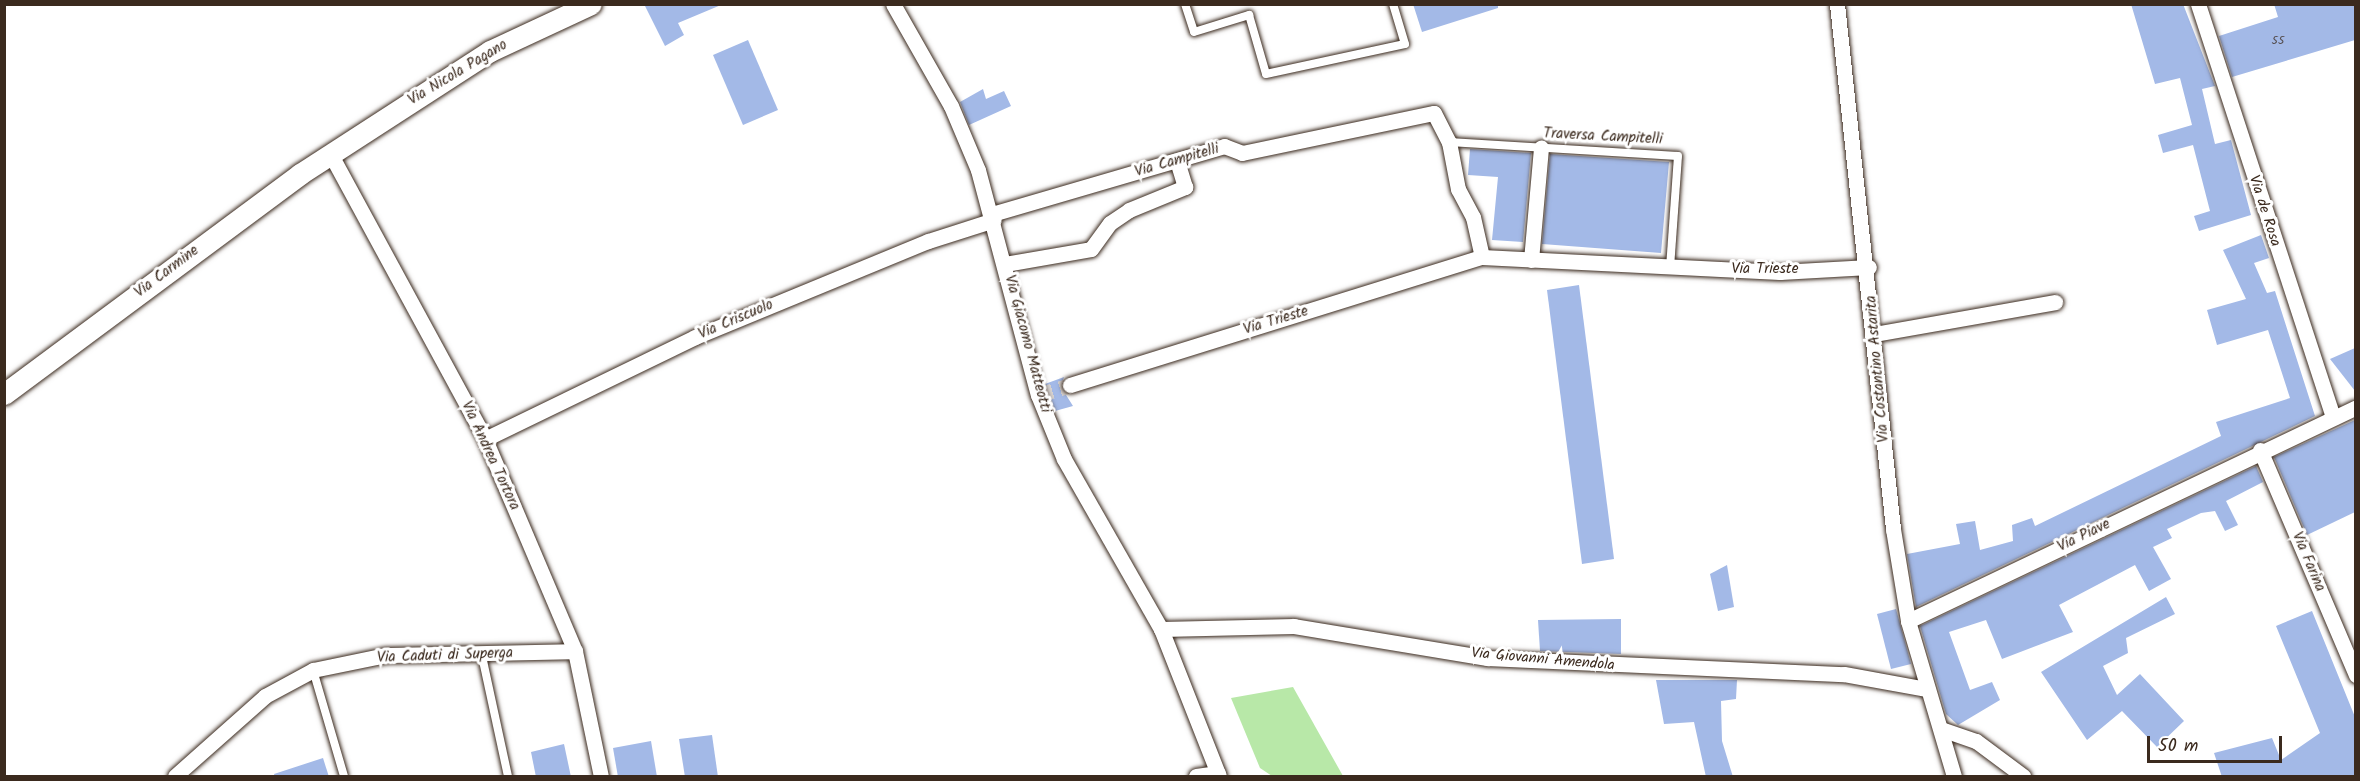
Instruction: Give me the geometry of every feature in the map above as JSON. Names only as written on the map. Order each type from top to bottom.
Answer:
[{"type":"street","name":"Via Nicola Pagano","points":[[331,155],[490,51],[591,4]]},
{"type":"street","name":"Via Giacomo Matteotti","points":[[893,4],[951,106],[993,217],[1038,395],[1064,459],[1161,629],[1219,775]]},
{"type":"street","name":"Via Costantino Astarita","points":[[1837,4],[1908,621],[1926,689],[1941,729],[1954,777]]},
{"type":"street","name":"Via de Rosa","points":[[2198,4],[2333,417]]},
{"type":"street","name":"Via Campitelli","points":[[993,217],[1224,146],[1242,153],[1434,113],[1449,142]]},
{"type":"street","points":[[1449,142],[1458,189],[1473,217],[1482,257]]},
{"type":"street","points":[[1531,260],[1541,147]]},
{"type":"street","name":"Via Carmine","points":[[4,394],[331,155]]},
{"type":"street","name":"Via Andrea Tortora","points":[[331,155],[485,440],[575,651],[601,777]]},
{"type":"street","points":[[1005,264],[1091,249],[1110,223],[1129,210],[1185,187],[1177,161]]},
{"type":"street","name":"Via Criscuolo","points":[[485,440],[694,335],[993,217]]},
{"type":"street","name":"Via Trieste","points":[[1070,385],[1482,257],[1780,272],[1869,267]]},
{"type":"street","points":[[1874,334],[2055,302]]},
{"type":"street","name":"Via Piave","points":[[1908,621],[2260,450],[2355,407]]},
{"type":"street","name":"Via Farina","points":[[2260,450],[2355,675]]},
{"type":"street","name":"Via Giovanni Amendola","points":[[1161,629],[1294,626],[1487,658],[1844,674],[1926,689]]},
{"type":"street","name":"Via Caduti di Superga","points":[[175,777],[265,696],[313,670],[386,655],[482,656],[575,651]]},
{"type":"street","points":[[1941,729],[1976,741],[2023,777]]},
{"type":"street","points":[[1196,777],[1219,775]]},
{"type":"lane","points":[[1185,4],[1194,32],[1249,15],[1266,74],[1405,44],[1393,4]]},
{"type":"lane","name":"Traversa Campitelli","points":[[1449,142],[1678,156],[1670,268]]},
{"type":"lane","points":[[482,656],[508,777]]},
{"type":"lane","points":[[313,670],[344,777]]},
{"type":"green space","points":[[1293,687],[1343,776],[1272,776],[1260,768],[1231,698]]},
{"type":"building","points":[[644,4],[721,5],[678,23],[684,35],[665,46]]},
{"type":"building","points":[[1413,4],[1498,4],[1498,8],[1422,32]]},
{"type":"building","points":[[2131,4],[2183,4],[2215,86],[2202,89],[2215,144],[2231,140],[2251,215],[2199,231],[2194,216],[2210,211],[2193,145],[2163,153],[2158,135],[2192,125],[2180,78],[2155,84]]},
{"type":"building","points":[[2274,4],[2355,4],[2355,40],[2232,77],[2219,36],[2278,17]]},
{"type":"building","points":[[748,40],[778,110],[743,125],[713,55]]},
{"type":"building","points":[[983,89],[986,99],[1004,91],[1011,106],[969,125],[960,102]]},
{"type":"building","points":[[1470,149],[1531,153],[1523,242],[1492,240],[1498,177],[1468,175]]},
{"type":"building","points":[[1550,154],[1669,162],[1661,253],[1542,244]]},
{"type":"building","points":[[2261,235],[2269,258],[2254,263],[2267,293],[2275,291],[2315,416],[1916,607],[1907,554],[1960,544],[1956,524],[1975,521],[1980,550],[2013,541],[2012,525],[2032,518],[2035,526],[2221,436],[2216,422],[2290,398],[2268,330],[2217,345],[2207,310],[2246,299],[2223,250]]},
{"type":"building","points":[[1579,285],[1614,559],[1582,564],[1547,290]]},
{"type":"building","points":[[2355,348],[2355,391],[2330,359]]},
{"type":"building","points":[[1064,377],[1061,387],[1073,406],[1055,411],[1045,384]]},
{"type":"building","points":[[2355,420],[2355,512],[2307,535],[2274,457]]},
{"type":"building","points":[[2256,466],[2263,482],[2226,501],[2238,525],[2225,531],[2215,511],[2201,513],[2167,529],[2172,538],[2153,547],[2171,579],[2149,591],[2135,565],[2059,605],[2073,632],[2002,659],[1986,620],[1949,632],[1970,690],[1992,682],[2000,700],[1958,725],[1946,714],[1920,626]]},
{"type":"building","points":[[1727,565],[1734,607],[1718,611],[1710,574]]},
{"type":"building","points":[[2166,597],[2175,614],[2126,638],[2128,653],[2103,666],[2117,695],[2140,674],[2184,721],[2157,747],[2122,711],[2087,740],[2041,672]]},
{"type":"building","points":[[1896,609],[1911,664],[1891,669],[1877,614]]},
{"type":"building","points":[[2312,611],[2355,717],[2355,777],[2222,777],[2214,753],[2272,738],[2281,760],[2320,733],[2276,626]]},
{"type":"building","points":[[1621,619],[1621,654],[1540,651],[1538,620]]},
{"type":"building","points":[[1656,680],[1737,680],[1736,699],[1721,701],[1722,741],[1733,777],[1706,777],[1694,722],[1664,724]]},
{"type":"building","points":[[712,735],[718,777],[685,777],[679,739]]},
{"type":"building","points":[[651,741],[657,777],[618,777],[613,748]]},
{"type":"building","points":[[564,744],[571,777],[536,777],[531,752]]},
{"type":"building","points":[[323,758],[329,777],[275,777],[274,774]]},
{"type":"tunnel","points":[[1038,395],[1070,385]]}]
